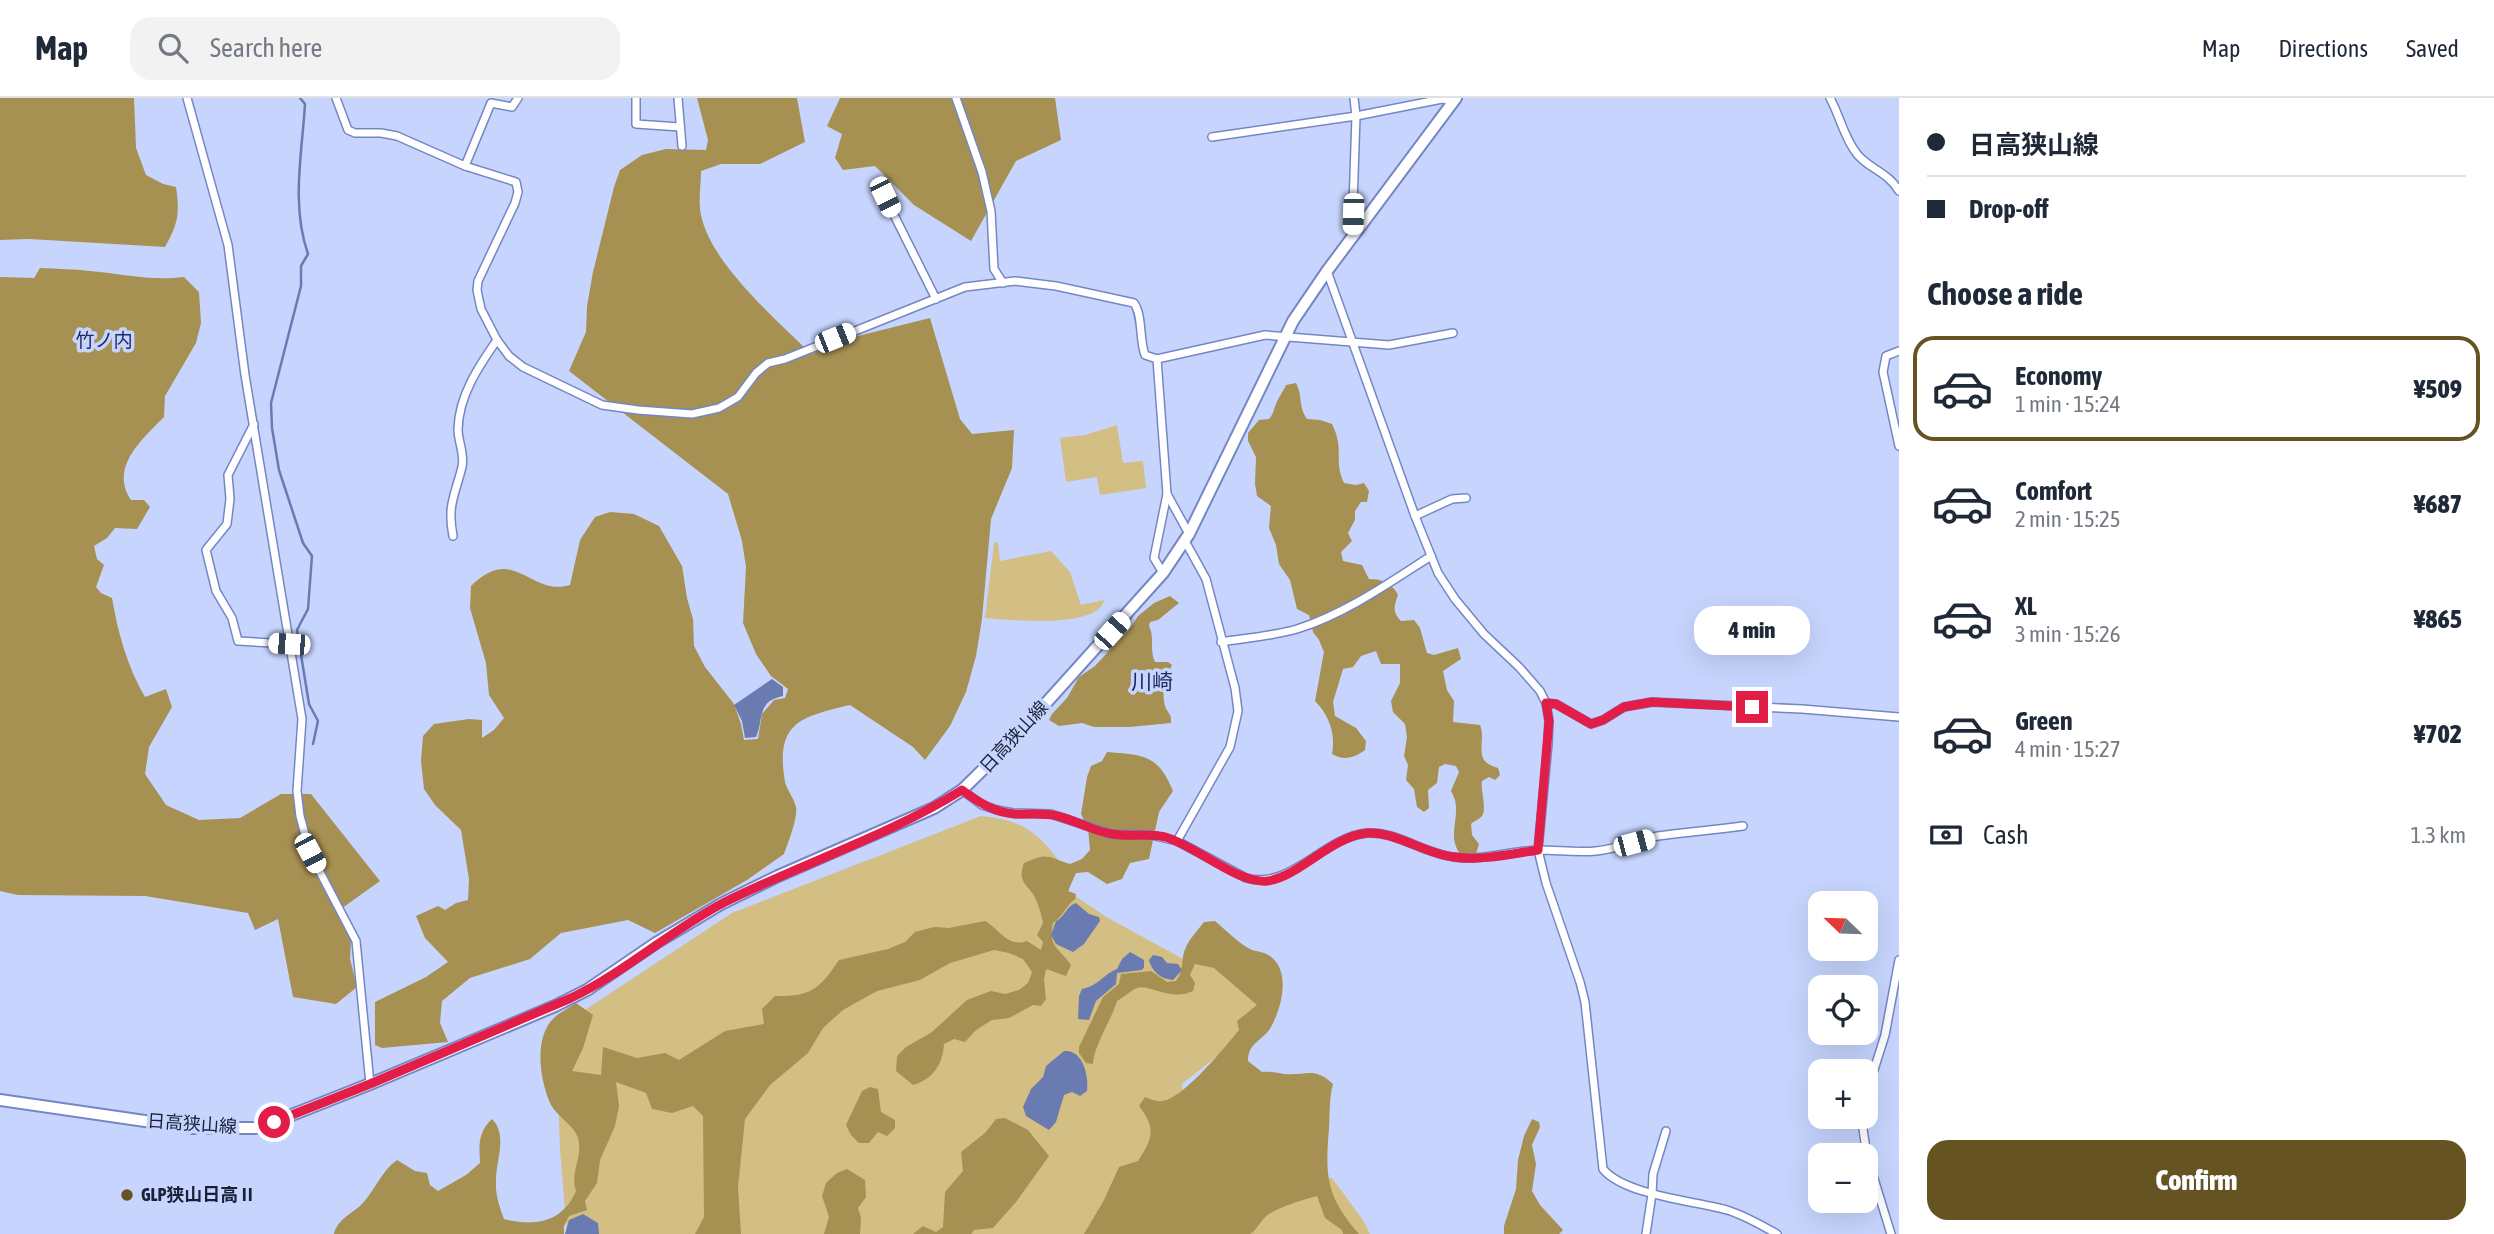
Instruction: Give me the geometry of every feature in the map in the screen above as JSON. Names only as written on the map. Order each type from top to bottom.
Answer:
[{"type":"main road","name":"日高狭山線","points":[[0,1100],[192,1128],[255,1128],[274,1122],[370,1084],[587,990],[656,943],[721,904],[778,876],[934,808],[962,790],[1011,742],[1163,573],[1187,538],[1284,336],[1327,271],[1455,99]]},
{"type":"street","points":[[187,98],[228,245],[302,719],[297,791],[300,816],[310,853],[356,941],[370,1084]]},
{"type":"street","points":[[336,98],[348,130],[355,133],[397,136],[465,166],[518,185],[515,203],[478,281],[481,309],[497,340],[523,368],[602,405],[692,414],[719,408],[738,397],[756,373],[768,363],[785,359],[965,287],[1015,281],[1056,286],[1134,303],[1139,313],[1140,342],[1145,355],[1157,359],[1265,335],[1389,345],[1453,333]]},
{"type":"street","points":[[465,166],[491,103],[512,107],[518,98]]},
{"type":"street","points":[[636,98],[636,124],[680,127]]},
{"type":"street","points":[[678,98],[682,146]]},
{"type":"street","points":[[956,98],[982,172],[992,211],[994,269],[1003,283]]},
{"type":"street","points":[[1352,239],[1356,116],[1354,98]]},
{"type":"street","points":[[1830,98],[1857,154],[1886,176],[1899,191]]},
{"type":"street","points":[[1212,138],[1455,99]]},
{"type":"street","points":[[885,197],[936,299]]},
{"type":"street","points":[[1327,271],[1438,573],[1484,634],[1519,667],[1540,691],[1546,703],[1548,732],[1538,850],[1546,883],[1585,1002],[1604,1169],[1611,1179],[1652,1194],[1729,1210],[1777,1234]]},
{"type":"street","points":[[453,536],[450,504],[462,465],[459,422],[466,393],[476,370],[497,340]]},
{"type":"street","points":[[1899,351],[1886,356],[1883,372],[1899,446]]},
{"type":"street","points":[[1157,359],[1167,494],[1154,558],[1163,573]]},
{"type":"street","points":[[254,424],[228,475],[228,524],[206,550],[216,591],[232,618],[239,646],[289,644]]},
{"type":"street","points":[[1167,494],[1206,579],[1235,688],[1238,711],[1230,747],[1177,841]]},
{"type":"street","points":[[1415,516],[1452,499],[1466,498]]},
{"type":"street","points":[[1221,642],[1296,629],[1323,618],[1379,589],[1432,556]]},
{"type":"street","points":[[1546,703],[1556,704],[1591,724],[1624,707],[1652,702],[1802,709],[1899,717]]},
{"type":"street","points":[[962,790],[982,805],[1013,814],[1051,814],[1111,834],[1151,835],[1177,841],[1246,878],[1268,881],[1282,876],[1345,839],[1367,833],[1391,837],[1454,857],[1538,850],[1578,853],[1600,851],[1656,837],[1743,826]]},
{"type":"street","points":[[1877,1059],[1885,1035],[1899,960]]},
{"type":"street","points":[[1863,1129],[1867,1156],[1891,1234]]},
{"type":"street","points":[[1646,1234],[1653,1174],[1666,1131]]},
{"type":"shaded area","points":[[0,98],[134,98],[136,148],[146,175],[176,187],[177,218],[165,247],[29,239],[0,240]]},
{"type":"shaded area","points":[[697,98],[797,98],[805,142],[760,164],[721,164],[701,171],[700,210],[707,234],[731,271],[763,308],[811,354],[850,338],[930,318],[960,419],[972,434],[1014,430],[1012,468],[991,519],[982,619],[966,692],[950,726],[925,760],[913,747],[850,705],[804,719],[788,735],[784,747],[785,782],[796,812],[784,854],[747,880],[655,933],[628,920],[561,933],[530,959],[470,978],[442,1001],[440,1023],[448,1042],[382,1048],[375,1045],[375,1002],[426,977],[448,962],[425,938],[416,916],[438,906],[445,910],[468,900],[469,879],[461,830],[435,805],[424,789],[421,761],[423,736],[434,724],[469,719],[482,720],[482,738],[494,730],[504,718],[489,695],[486,663],[470,608],[471,586],[486,574],[499,569],[511,570],[556,587],[570,585],[580,540],[595,517],[610,512],[634,514],[659,526],[682,566],[693,619],[694,646],[705,667],[734,704],[744,740],[758,739],[762,714],[774,700],[785,698],[788,689],[771,676],[756,654],[743,623],[746,567],[742,541],[728,494],[569,371],[586,332],[593,272],[620,170],[642,155],[666,149],[706,150],[708,140]]},
{"type":"shaded area","points":[[840,98],[1055,98],[1061,140],[1016,161],[971,241],[914,205],[875,166],[843,170],[835,158],[842,134],[827,126]]},
{"type":"shaded area","points":[[40,268],[148,278],[184,277],[199,292],[201,323],[196,343],[165,396],[164,417],[138,444],[126,465],[125,488],[131,500],[144,500],[150,507],[137,529],[115,528],[107,538],[94,546],[97,559],[104,565],[96,587],[101,593],[112,598],[124,649],[145,697],[166,689],[172,707],[149,747],[145,774],[166,805],[199,820],[240,818],[281,794],[311,794],[380,881],[338,911],[351,939],[350,959],[357,987],[336,1004],[293,997],[278,919],[255,930],[248,913],[145,896],[18,895],[0,891],[0,277],[34,278]]},
{"type":"shaded area","points":[[1296,383],[1302,410],[1307,419],[1332,424],[1338,441],[1339,468],[1344,483],[1364,483],[1369,491],[1367,502],[1361,502],[1355,511],[1355,520],[1348,533],[1352,541],[1341,552],[1343,561],[1362,565],[1369,579],[1382,581],[1393,587],[1398,595],[1396,615],[1401,621],[1414,620],[1420,628],[1427,653],[1434,655],[1458,648],[1461,659],[1443,671],[1447,690],[1454,701],[1453,722],[1480,725],[1482,756],[1490,765],[1498,768],[1500,775],[1495,780],[1489,777],[1482,781],[1483,814],[1471,824],[1472,835],[1479,844],[1476,854],[1461,855],[1454,839],[1456,807],[1451,791],[1459,772],[1456,766],[1445,764],[1439,767],[1437,783],[1428,790],[1429,808],[1424,812],[1417,807],[1414,789],[1406,780],[1408,765],[1404,756],[1407,737],[1405,724],[1393,712],[1391,701],[1400,683],[1400,664],[1381,664],[1376,651],[1361,656],[1353,667],[1343,669],[1333,702],[1335,716],[1356,728],[1366,741],[1365,750],[1349,758],[1332,754],[1330,725],[1315,701],[1324,652],[1313,632],[1309,615],[1297,609],[1290,580],[1279,564],[1276,545],[1269,528],[1271,506],[1257,496],[1256,457],[1248,441],[1248,433],[1259,420],[1271,417],[1286,385]]},
{"type":"shaded area","points":[[1117,425],[1123,463],[1143,461],[1146,488],[1100,495],[1097,477],[1066,482],[1060,438],[1085,435]]},
{"type":"shaded area","points":[[998,542],[1000,561],[1051,551],[1070,572],[1081,605],[1104,600],[1098,609],[1070,619],[1052,621],[985,618],[994,543]]},
{"type":"shaded area","points":[[1170,596],[1179,603],[1158,620],[1150,622],[1149,626],[1155,662],[1168,662],[1172,665],[1164,696],[1171,723],[1094,727],[1082,723],[1059,726],[1049,720],[1067,698],[1079,677],[1095,666],[1138,616],[1154,603]]},
{"type":"shaded area","points":[[1107,752],[1140,756],[1155,763],[1173,791],[1159,812],[1149,859],[1130,863],[1122,879],[1107,884],[1088,872],[1076,873],[1068,891],[1076,894],[1075,899],[1053,923],[1052,931],[1053,943],[1071,965],[1066,976],[1046,969],[1046,999],[1041,1006],[1033,1005],[1009,1018],[992,1020],[976,1030],[965,1042],[954,1039],[944,1044],[942,1058],[936,1069],[927,1079],[913,1085],[896,1071],[897,1056],[906,1047],[932,1032],[967,1000],[991,991],[1005,994],[1019,990],[1028,983],[1032,972],[1023,959],[994,950],[950,963],[920,980],[877,991],[843,1010],[823,1028],[808,1053],[770,1085],[745,1119],[738,1187],[741,1234],[695,1234],[704,1217],[703,1116],[693,1106],[672,1113],[652,1109],[646,1093],[616,1082],[619,1106],[615,1126],[600,1160],[597,1183],[585,1201],[587,1210],[569,1216],[564,1226],[564,1234],[334,1234],[341,1221],[361,1205],[397,1160],[415,1171],[427,1173],[430,1185],[438,1191],[466,1175],[480,1163],[482,1134],[492,1119],[497,1125],[500,1140],[496,1185],[504,1219],[537,1222],[556,1216],[564,1210],[576,1191],[574,1178],[579,1143],[575,1132],[551,1105],[540,1060],[547,1026],[556,1016],[576,1003],[593,1015],[583,1048],[572,1071],[601,1075],[603,1047],[637,1058],[665,1053],[679,1060],[725,1031],[764,1024],[762,1009],[775,996],[798,995],[814,989],[839,960],[888,949],[905,942],[915,932],[985,921],[1009,940],[1027,941],[1041,950],[1043,942],[1037,935],[1043,923],[1036,900],[1022,877],[1024,863],[1044,857],[1070,864],[1082,859],[1090,850],[1088,828],[1081,814],[1087,777],[1091,766],[1102,761]]},
{"type":"shaded area","points":[[981,816],[998,818],[1024,827],[1043,842],[1071,876],[1069,892],[1108,918],[1189,962],[1195,946],[1261,1005],[1235,1042],[1182,1084],[1186,1184],[1332,1178],[1370,1234],[567,1234],[560,1150],[556,1029],[732,913]]},
{"type":"shaded area","points":[[1215,921],[1245,946],[1270,956],[1281,971],[1282,990],[1278,1010],[1271,1027],[1250,1050],[1248,1061],[1262,1072],[1315,1073],[1333,1084],[1327,1160],[1330,1185],[1340,1208],[1359,1234],[1343,1234],[1342,1230],[1325,1218],[1317,1196],[1269,1214],[1250,1234],[1084,1234],[1119,1167],[1138,1161],[1147,1146],[1150,1128],[1139,1106],[1145,1097],[1162,1101],[1191,1083],[1239,1030],[1237,1021],[1257,1005],[1214,968],[1195,964],[1190,975],[1195,983],[1193,991],[1169,994],[1142,987],[1134,989],[1117,1001],[1096,1050],[1093,1064],[1086,1063],[1079,1053],[1079,1047],[1103,997],[1119,984],[1121,974],[1151,971],[1167,982],[1176,981],[1181,973],[1184,951],[1190,940],[1204,922]]},
{"type":"shaded area","points":[[870,1087],[878,1089],[881,1112],[895,1120],[895,1128],[887,1136],[878,1132],[869,1143],[859,1143],[846,1125],[862,1091]]},
{"type":"shaded area","points":[[1005,1118],[1028,1130],[1049,1156],[1016,1202],[993,1228],[974,1230],[971,1234],[913,1234],[923,1226],[936,1232],[943,1227],[945,1192],[963,1171],[961,1152],[985,1133],[996,1119]]},
{"type":"shaded area","points":[[1532,1119],[1539,1122],[1540,1127],[1532,1145],[1536,1164],[1532,1191],[1540,1205],[1563,1230],[1559,1234],[1504,1234],[1516,1189],[1518,1160]]},
{"type":"shaded area","points":[[847,1169],[865,1180],[866,1197],[858,1208],[861,1218],[860,1234],[824,1234],[829,1217],[822,1196],[826,1183],[837,1173]]},
{"type":"water","points":[[772,679],[783,687],[783,696],[774,698],[765,707],[756,737],[745,738],[742,721],[734,705]]},
{"type":"water","points":[[1076,903],[1089,914],[1099,917],[1100,921],[1084,944],[1073,952],[1056,944],[1051,935],[1056,921]]},
{"type":"water","points":[[1130,952],[1144,960],[1142,970],[1117,973],[1116,984],[1096,1001],[1089,1020],[1078,1019],[1082,989],[1117,969],[1122,959]]},
{"type":"water","points":[[1153,955],[1162,957],[1167,963],[1178,964],[1182,970],[1173,980],[1161,976],[1150,964],[1149,960]]},
{"type":"water","points":[[1064,1051],[1076,1054],[1080,1059],[1086,1071],[1087,1091],[1080,1096],[1072,1092],[1064,1095],[1056,1122],[1049,1130],[1026,1116],[1023,1107],[1031,1089],[1043,1077],[1046,1066]]},
{"type":"water","points":[[583,1214],[598,1223],[599,1234],[565,1234],[569,1220]]},
{"type":"waterway","points":[[300,98],[305,104],[299,198],[308,254],[301,266],[301,286],[271,403],[279,470],[303,543],[312,556],[308,609],[297,630],[309,704],[318,721],[313,744]]},
{"type":"place","name":"GLP狭山日高Ⅱ","points":[[127,1195]]},
{"type":"district","name":"竹ノ内","points":[[104,340]]},
{"type":"district","name":"川崎","points":[[1152,682]]},
{"type":"route","points":[[274,1122],[555,1006],[587,990],[656,943],[721,904],[778,876],[934,808],[962,790],[982,805],[1013,814],[1051,814],[1111,834],[1162,836],[1177,841],[1246,878],[1268,881],[1282,876],[1345,839],[1367,833],[1391,837],[1454,857],[1538,850],[1548,744],[1549,721],[1546,703],[1556,704],[1591,724],[1637,703],[1752,707]]}]
